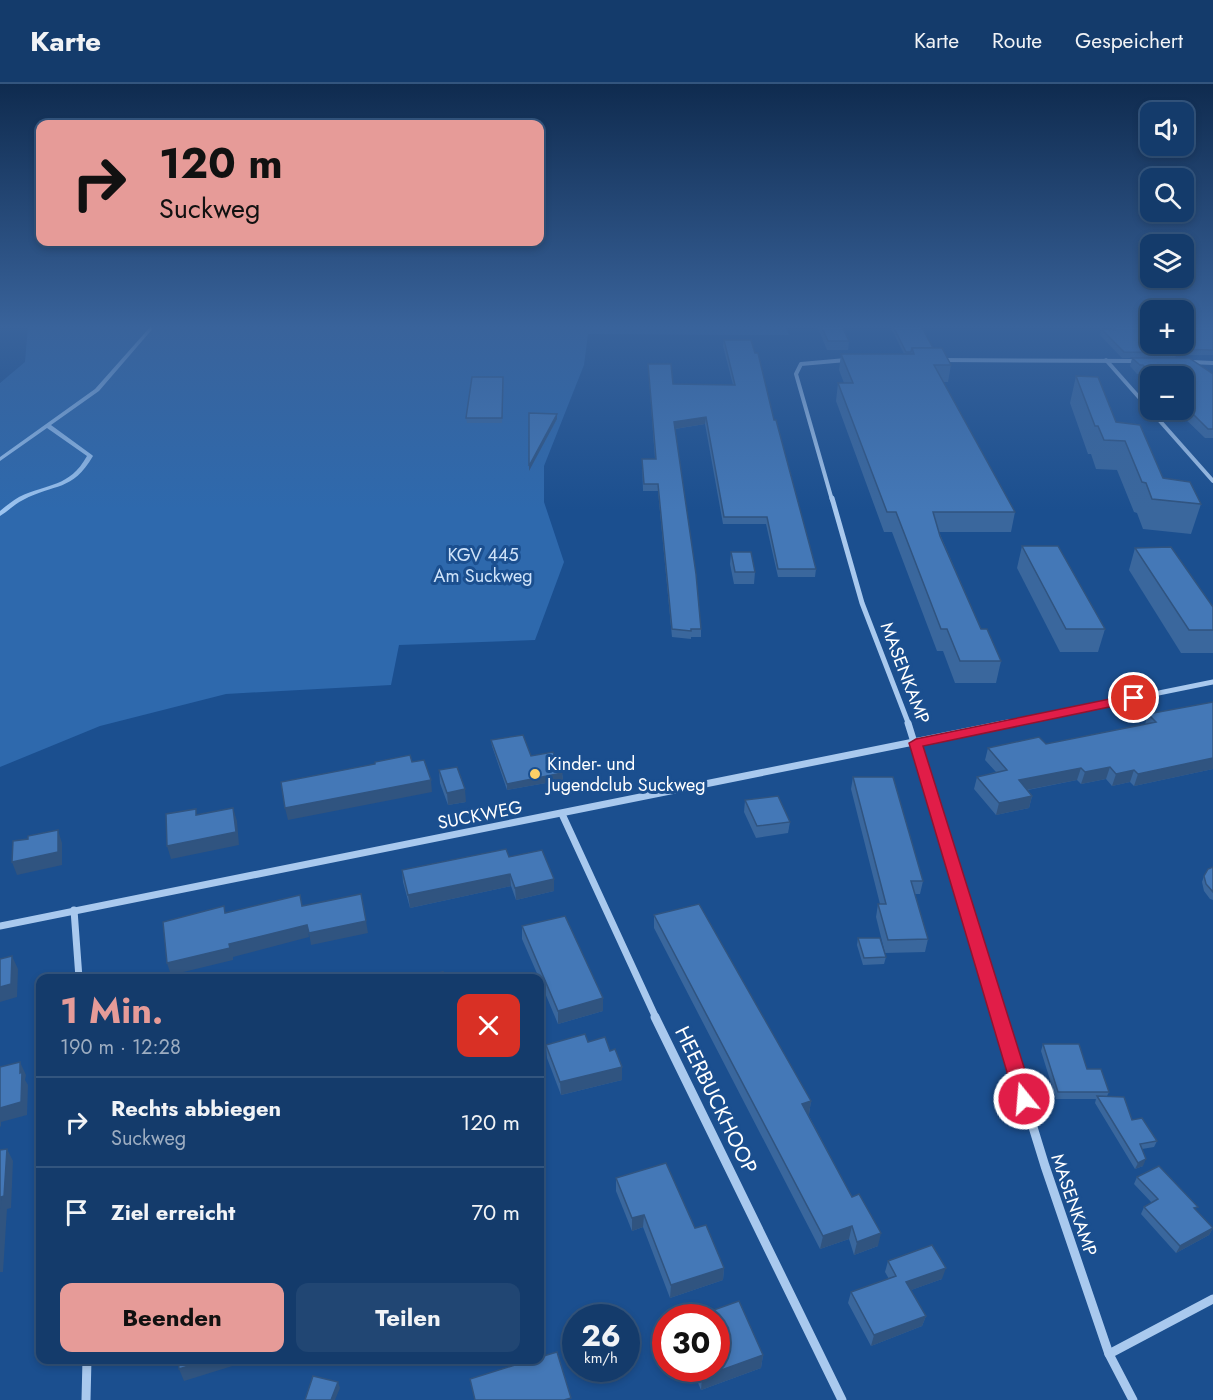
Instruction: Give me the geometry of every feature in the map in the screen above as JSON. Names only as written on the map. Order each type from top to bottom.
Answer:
[{"type":"street","name":"MASENKAMP","points":[[799,387],[862,603],[916,743],[1045,1166],[1109,1354],[1133,1400]]},
{"type":"street","points":[[1130,387],[1213,481]]},
{"type":"street","name":"SUCKWEG","points":[[0,926],[1213,682]]},
{"type":"street","name":"HEERBUCKHOOP","points":[[562,814],[654,1014],[842,1400]]},
{"type":"street","points":[[74,910],[79,974]]},
{"type":"street","points":[[1109,1354],[1213,1299]]},
{"type":"street","points":[[86,1400],[87,1364]]},
{"type":"green space","name":"KGV 445 Am Suckweg","points":[[0,387],[575,387],[544,466],[544,502],[564,562],[535,640],[399,645],[391,685],[226,694],[100,726],[0,767]]},
{"type":"building","points":[[470,387],[503,387],[502,418],[466,418]]},
{"type":"building","points":[[650,387],[766,387],[816,569],[778,569],[767,517],[724,517],[706,417],[674,422],[696,574],[701,629],[691,629],[691,631],[672,629],[658,484],[644,484],[642,459],[656,459]]},
{"type":"building","points":[[840,387],[946,387],[1015,512],[933,512],[940,536],[981,629],[987,629],[1001,661],[960,661],[947,629],[941,629],[896,512],[887,512]]},
{"type":"building","points":[[1080,387],[1102,387],[1116,422],[1140,425],[1163,478],[1190,482],[1201,504],[1152,499],[1146,483],[1142,482],[1125,441],[1104,440],[1098,426],[1095,426]]},
{"type":"building","points":[[1194,387],[1213,387],[1213,429],[1208,429],[1194,415]]},
{"type":"building","points":[[529,413],[557,414],[529,466]]},
{"type":"building","points":[[1022,546],[1058,546],[1105,629],[1066,629]]},
{"type":"building","points":[[1171,547],[1213,607],[1213,630],[1189,630],[1135,548]]},
{"type":"building","points":[[731,552],[751,552],[755,572],[735,572]]},
{"type":"building","points":[[1213,702],[1213,758],[1138,774],[1134,770],[1116,774],[1110,767],[1085,772],[1081,768],[1019,780],[1032,796],[999,803],[977,777],[1007,770],[988,748],[1039,737],[1046,744],[1156,722],[1148,714]]},
{"type":"building","points":[[523,735],[531,756],[553,752],[562,773],[507,784],[491,740]]},
{"type":"building","points":[[410,755],[412,762],[424,760],[431,780],[285,808],[281,782]]},
{"type":"building","points":[[457,767],[465,789],[447,793],[439,770]]},
{"type":"building","points":[[853,777],[893,777],[923,881],[911,881],[928,939],[888,940],[878,904],[886,904]]},
{"type":"building","points":[[778,796],[790,822],[757,826],[745,800]]},
{"type":"building","points":[[233,808],[236,832],[167,846],[166,814],[196,809],[196,815]]},
{"type":"building","points":[[58,830],[58,852],[12,862],[13,841]]},
{"type":"building","points":[[506,849],[509,857],[542,850],[554,879],[515,888],[510,874],[408,895],[402,870]]},
{"type":"building","points":[[1213,867],[1213,892],[1206,884],[1204,876],[1208,869]]},
{"type":"building","points":[[361,894],[366,921],[309,933],[307,925],[229,944],[230,948],[167,963],[163,922],[224,906],[225,913],[300,895],[302,906]]},
{"type":"building","points":[[699,904],[811,1101],[802,1104],[852,1197],[859,1194],[881,1233],[857,1242],[852,1226],[823,1236],[654,915]]},
{"type":"building","points":[[565,916],[603,998],[558,1011],[522,926]]},
{"type":"building","points":[[858,938],[880,938],[886,957],[864,958]]},
{"type":"building","points":[[12,956],[11,984],[0,987],[0,959]]},
{"type":"building","points":[[585,1034],[588,1042],[605,1037],[610,1051],[615,1049],[622,1067],[560,1082],[546,1045]]},
{"type":"building","points":[[1043,1044],[1079,1044],[1087,1069],[1101,1069],[1109,1092],[1058,1092]]},
{"type":"building","points":[[20,1062],[21,1102],[0,1108],[0,1067]]},
{"type":"building","points":[[1097,1096],[1124,1097],[1132,1120],[1142,1118],[1157,1141],[1140,1144],[1146,1159],[1138,1163]]},
{"type":"building","points":[[7,1149],[4,1196],[1,1197],[0,1209],[0,1150]]},
{"type":"building","points":[[666,1163],[695,1228],[706,1225],[724,1268],[671,1285],[644,1215],[632,1218],[616,1178]]},
{"type":"building","points":[[1159,1166],[1198,1207],[1194,1208],[1213,1228],[1180,1246],[1144,1207],[1158,1199],[1137,1177]]},
{"type":"building","points":[[932,1245],[946,1268],[906,1282],[926,1316],[874,1335],[851,1292],[896,1276],[888,1261]]},
{"type":"building","points":[[739,1301],[763,1355],[730,1367],[730,1304]]},
{"type":"building","points":[[557,1352],[562,1368],[562,1382],[566,1382],[571,1398],[564,1400],[475,1400],[470,1379],[518,1364],[544,1364],[544,1356]]},
{"type":"building","points":[[178,1364],[195,1364],[179,1369]]},
{"type":"building","points":[[313,1376],[338,1382],[331,1400],[305,1400]]},
{"type":"waterway","points":[[47,425],[99,387]]},
{"type":"waterway","points":[[0,459],[47,425]]},
{"type":"waterway","points":[[0,514],[21,499],[70,479],[84,466],[90,456],[47,425]]},
{"type":"place","name":"Kinder- und Jugendclub Suckweg","points":[[535,774]]},
{"type":"route","points":[[1024,1099],[916,743],[1134,698]]}]
